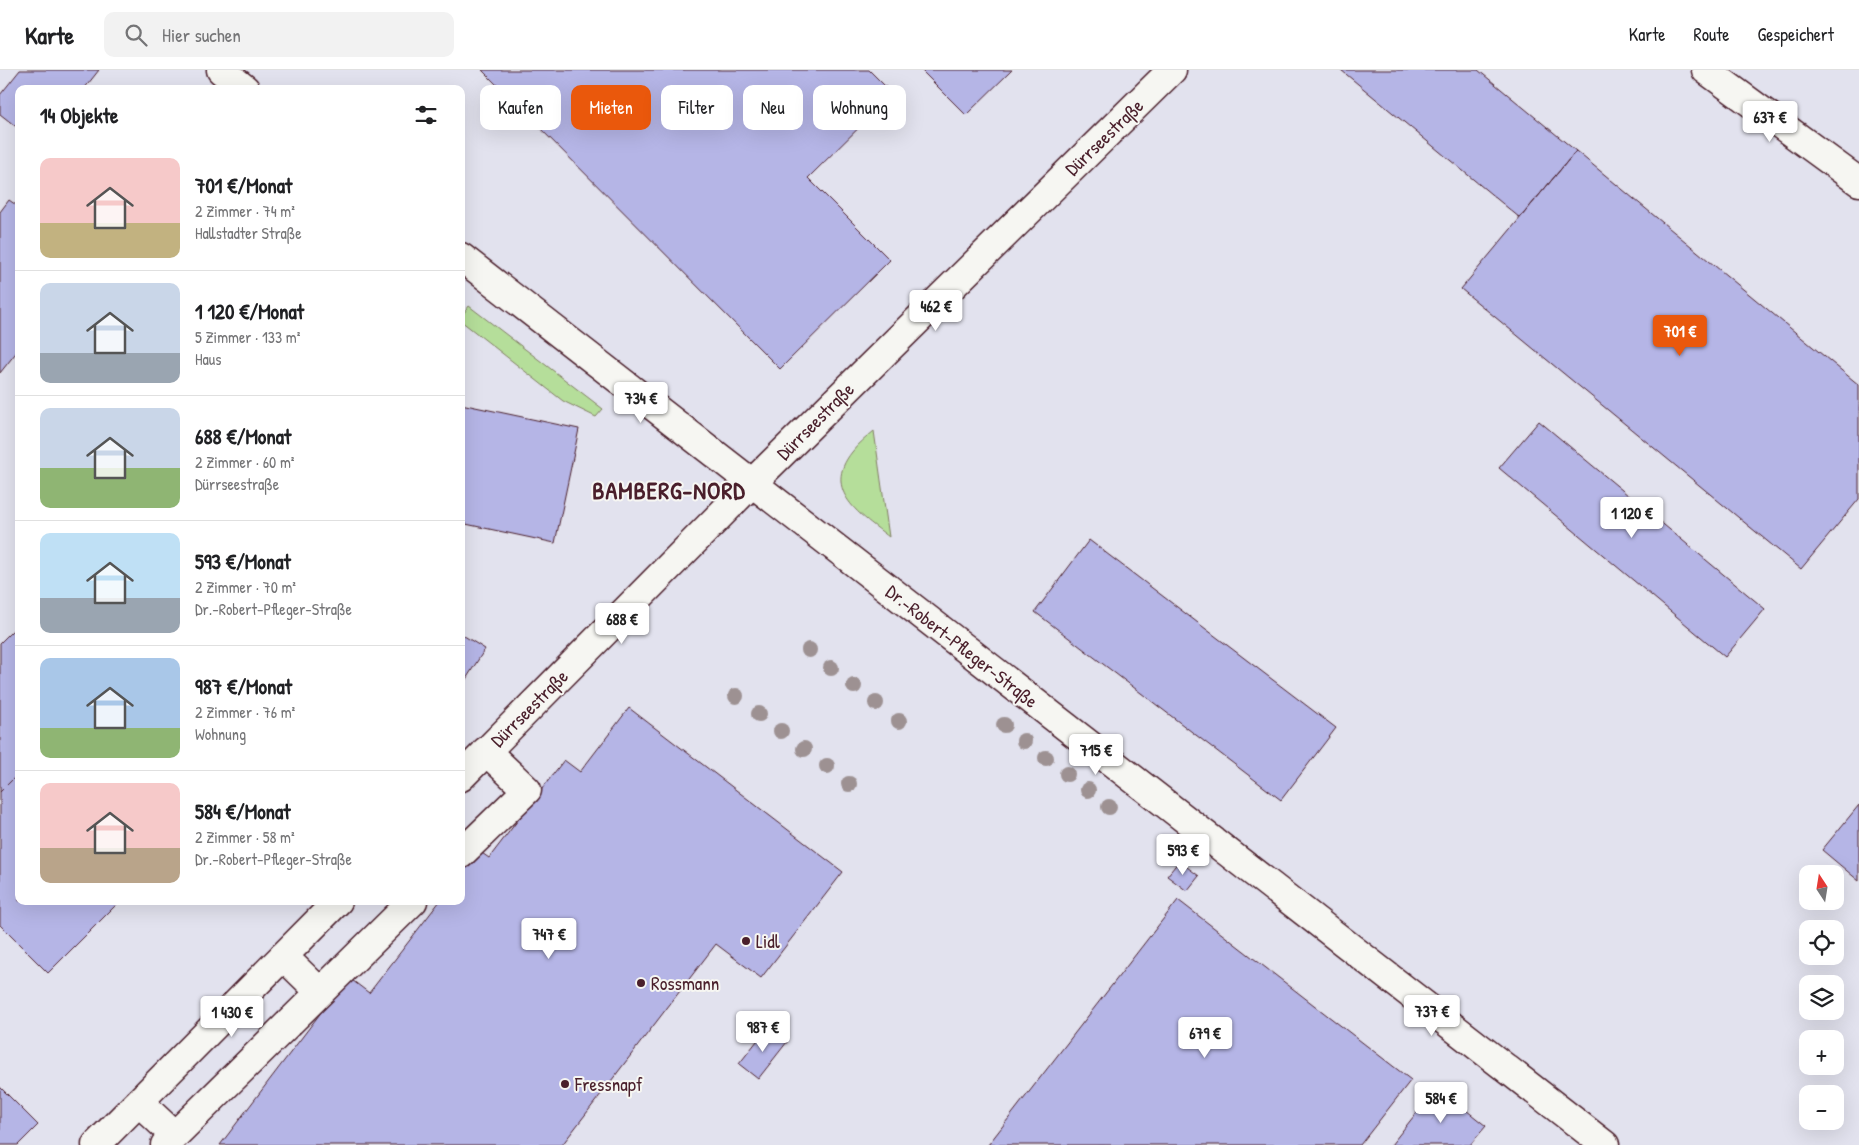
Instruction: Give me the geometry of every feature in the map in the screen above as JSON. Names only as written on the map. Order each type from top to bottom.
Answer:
[{"type":"street","points":[[222,70],[241,85]]},
{"type":"street","name":"Dürrseestraße","points":[[465,772],[752,483],[1172,70]]},
{"type":"street","points":[[1706,70],[1859,182]]},
{"type":"street","name":"Dr.-Robert-Pfleger-Straße","points":[[465,260],[1605,1145]]},
{"type":"street","points":[[465,850],[527,790],[486,751]]},
{"type":"street","points":[[96,1145],[334,905]]},
{"type":"street","points":[[139,1102],[170,1140],[409,905]]},
{"type":"street","points":[[283,956],[320,992]]},
{"type":"green space","points":[[469,306],[603,409],[596,417],[563,401],[465,324],[465,312]]},
{"type":"green space","points":[[874,431],[889,537],[857,511],[843,490],[841,479],[844,466],[852,452]]},
{"type":"building","points":[[20,70],[99,70],[87,85],[15,85],[15,126],[0,114],[0,95]]},
{"type":"building","points":[[482,70],[869,70],[884,85],[813,85],[813,130],[857,130],[808,178],[890,260],[780,369],[542,130],[561,130],[561,85],[497,85]]},
{"type":"building","points":[[921,70],[1012,70],[966,115]]},
{"type":"building","points":[[1341,70],[1478,70],[1576,151],[1520,218]]},
{"type":"building","points":[[1576,151],[1859,385],[1859,499],[1801,569],[1461,289]]},
{"type":"building","points":[[9,200],[15,204],[15,354],[0,373],[0,212]]},
{"type":"building","points":[[465,405],[579,429],[555,543],[465,524]]},
{"type":"building","points":[[1539,421],[1765,609],[1725,657],[1499,468]]},
{"type":"building","points":[[1089,540],[1336,728],[1281,800],[1035,612]]},
{"type":"building","points":[[15,628],[15,777],[0,792],[0,643]]},
{"type":"building","points":[[465,636],[485,649],[465,681]]},
{"type":"building","points":[[629,708],[843,872],[761,978],[716,944],[562,1145],[220,1145],[348,977],[369,993],[437,905],[465,905],[465,869],[479,851],[489,858],[564,760],[580,772]]},
{"type":"building","points":[[15,777],[15,905],[116,905],[48,973],[0,925],[0,792]]},
{"type":"building","points":[[1859,805],[1859,881],[1844,868],[1844,865],[1840,865],[1822,850]]},
{"type":"building","points":[[1179,861],[1199,876],[1187,891],[1167,876]]},
{"type":"building","points":[[1178,900],[1411,1080],[1360,1145],[988,1145]]},
{"type":"building","points":[[768,1027],[787,1042],[758,1079],[739,1064]]},
{"type":"building","points":[[0,1087],[38,1125],[18,1145],[0,1145]]},
{"type":"building","points":[[1437,1087],[1486,1126],[1470,1145],[1391,1145]]},
{"type":"place","name":"Lidl","points":[[746,941]]},
{"type":"place","name":"Rossmann","points":[[641,983]]},
{"type":"place","name":"Fressnapf","points":[[565,1084]]},
{"type":"district","name":"BAMBERG-NORD","points":[[669,491]]}]
